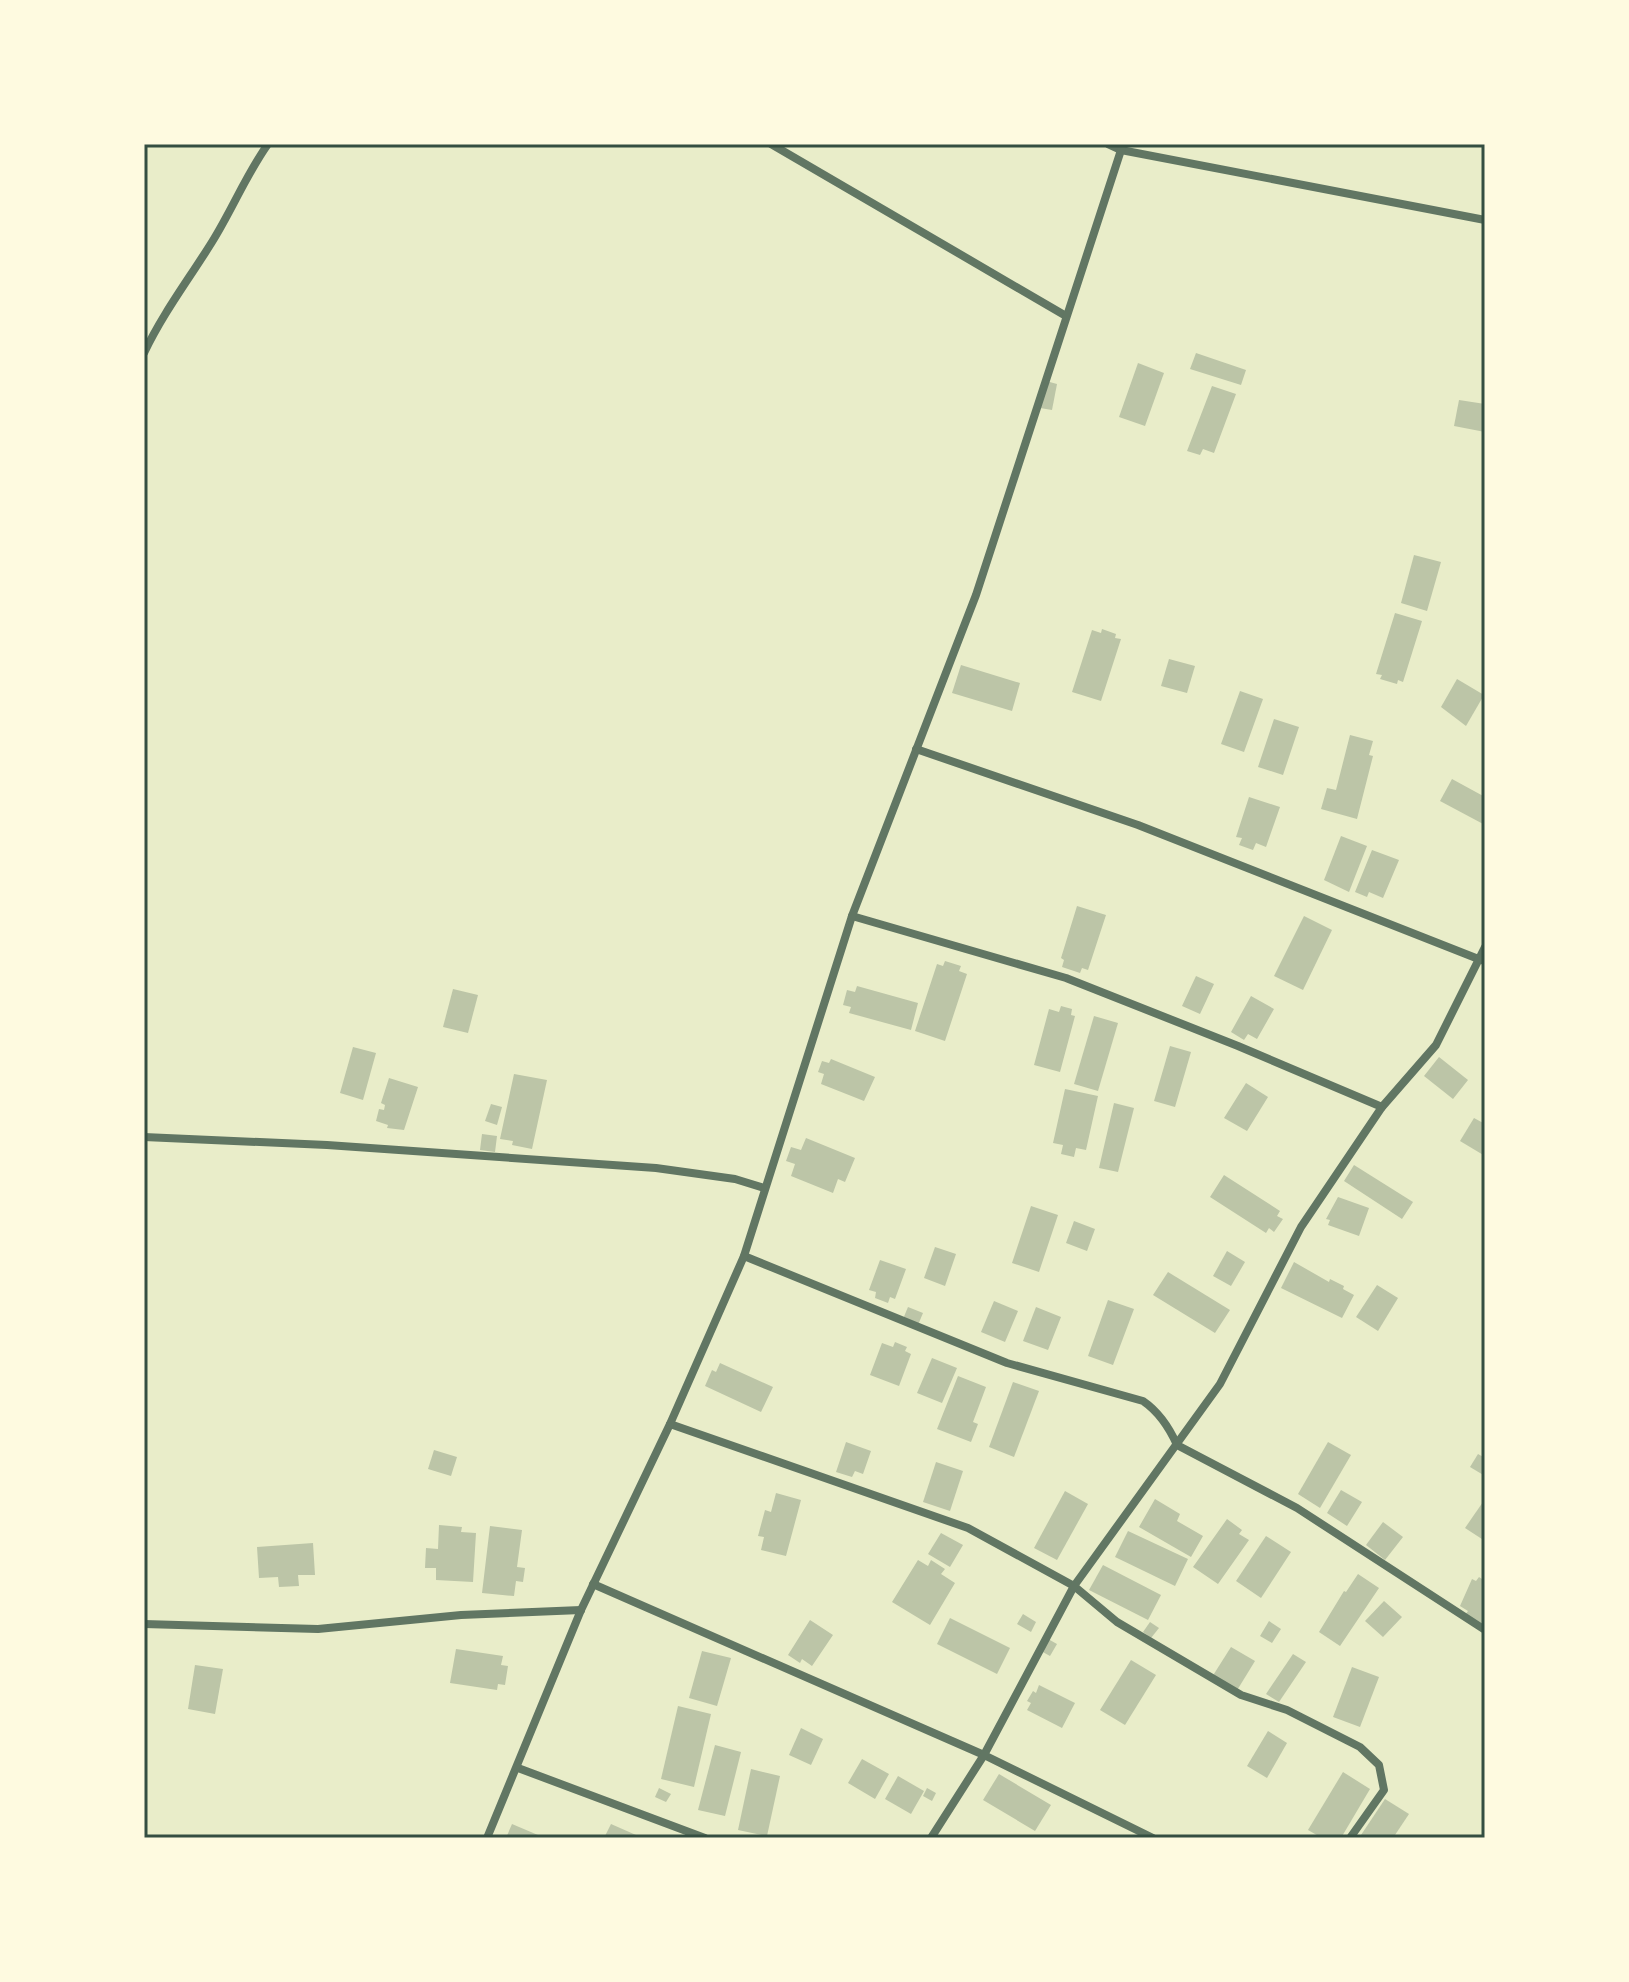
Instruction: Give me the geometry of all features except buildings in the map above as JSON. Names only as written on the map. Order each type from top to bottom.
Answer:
[{"type":"street","points":[[144,353],[159,323],[214,239],[268,144]]},
{"type":"street","points":[[771,144],[1066,316]]},
{"type":"street","points":[[1108,144],[1485,220]]},
{"type":"street","points":[[487,1838],[581,1610],[670,1424],[744,1256],[852,916],[976,595],[1122,147]]},
{"type":"street","points":[[916,749],[1138,825],[1481,960]]},
{"type":"street","points":[[852,916],[1066,978],[1382,1107]]},
{"type":"street","points":[[931,1838],[984,1755],[1074,1586],[1220,1384],[1301,1227],[1382,1107],[1436,1045],[1485,947]]},
{"type":"street","points":[[144,1137],[327,1145],[656,1168],[735,1179],[764,1188]]},
{"type":"street","points":[[744,1256],[1007,1363],[1143,1401],[1154,1409],[1171,1431],[1177,1445],[1297,1508],[1485,1630]]},
{"type":"street","points":[[670,1424],[968,1528],[1074,1586],[1117,1622],[1241,1695],[1287,1710],[1360,1747],[1379,1765],[1384,1790],[1350,1838]]},
{"type":"street","points":[[593,1584],[984,1755],[1153,1838]]},
{"type":"street","points":[[144,1624],[318,1629],[461,1615],[581,1610]]},
{"type":"street","points":[[518,1768],[705,1838]]}]
